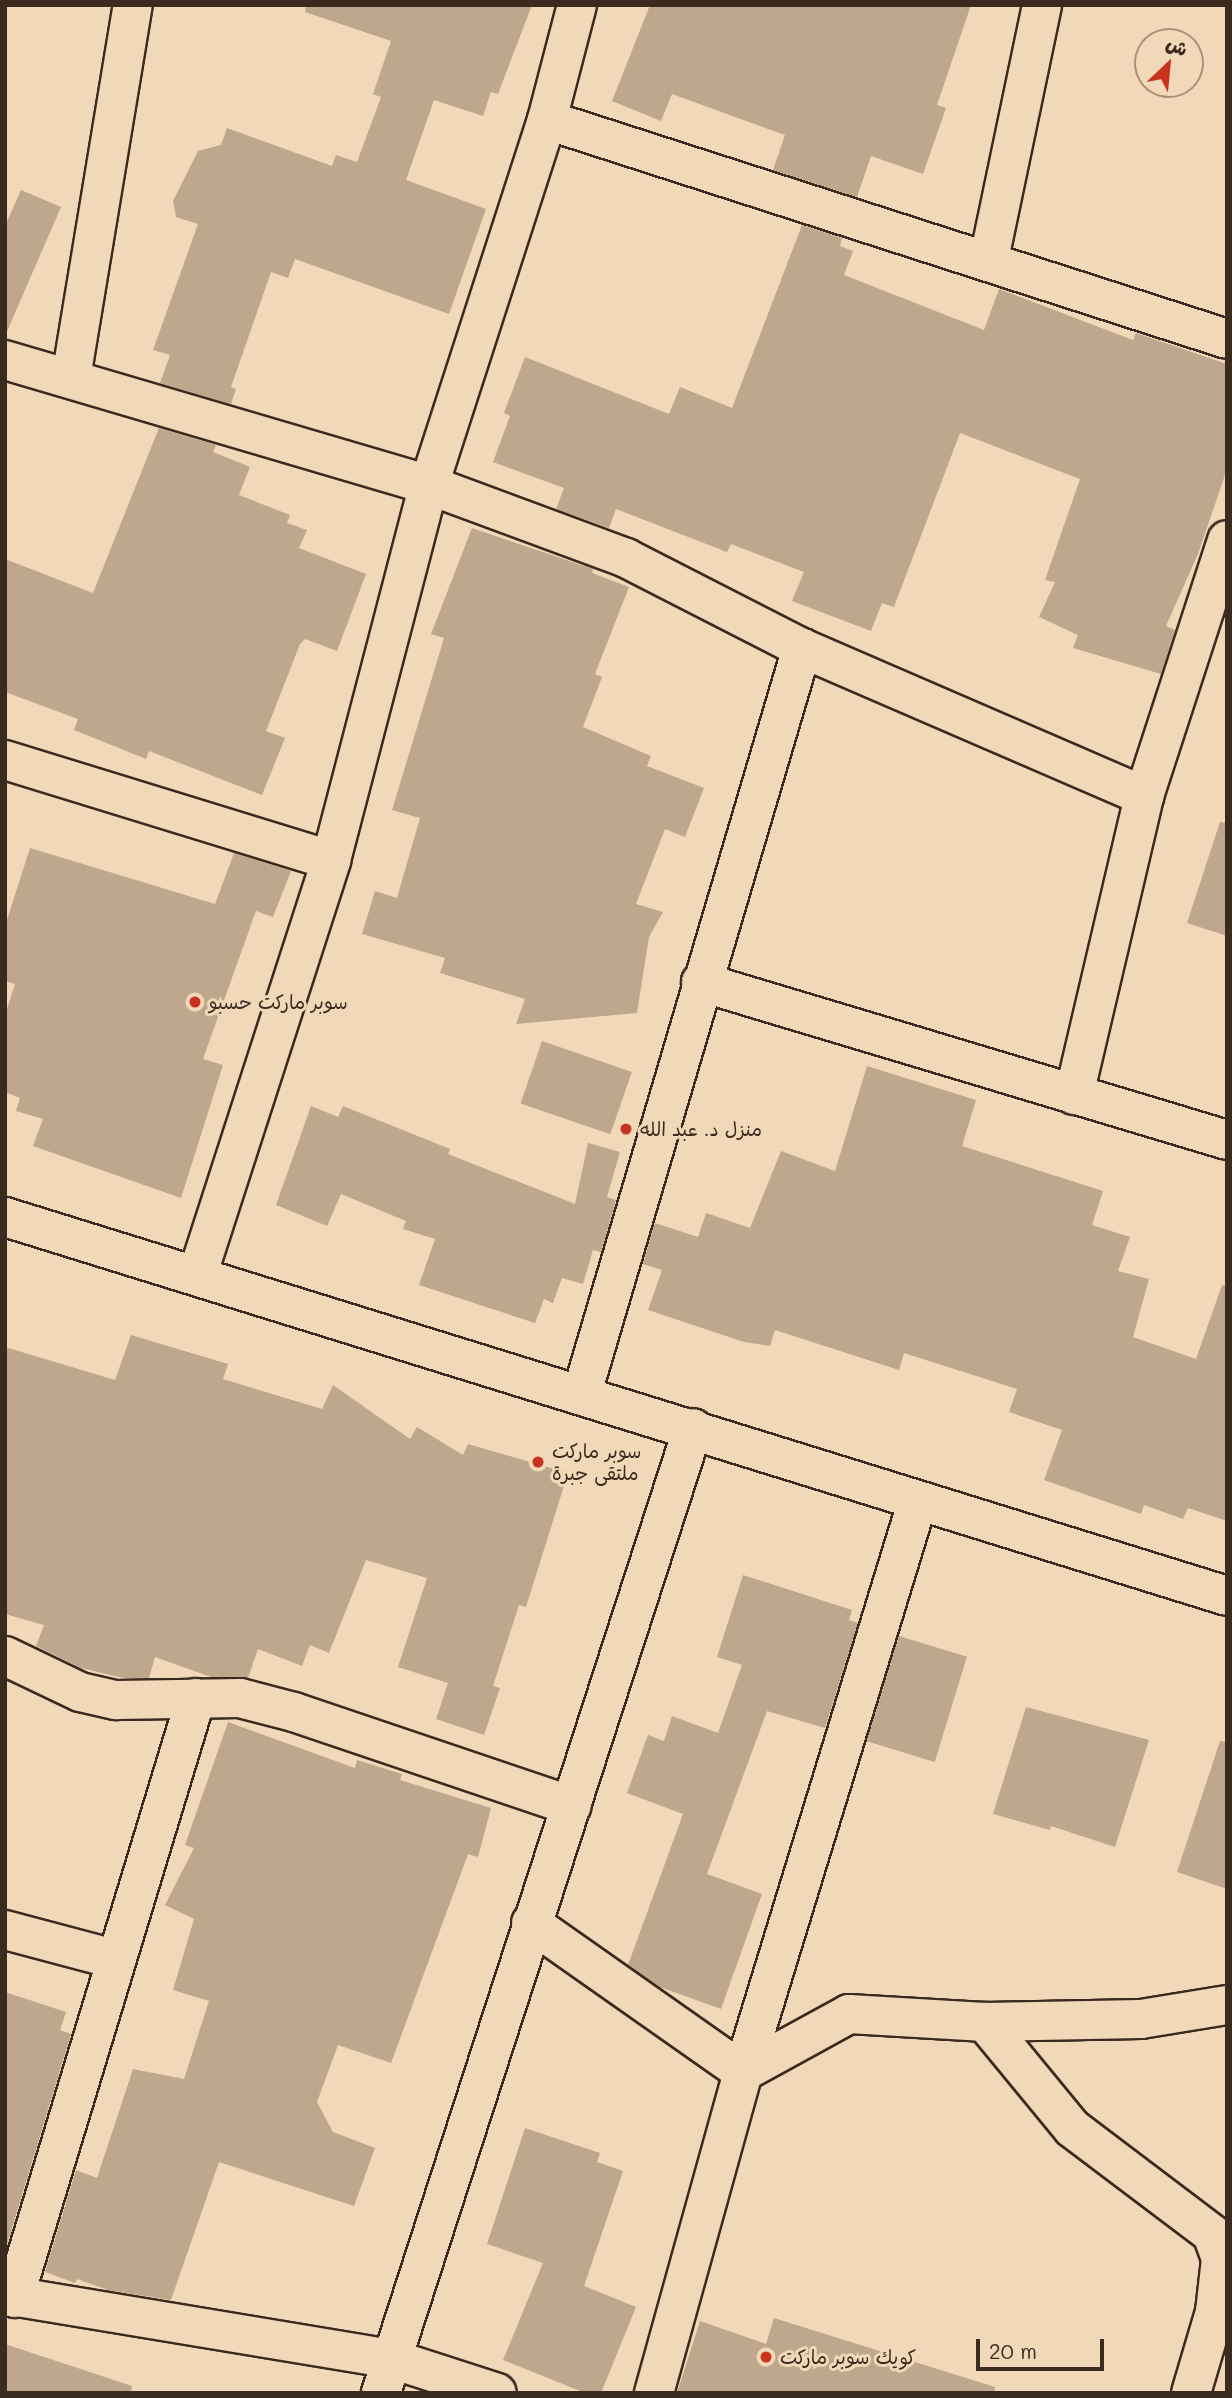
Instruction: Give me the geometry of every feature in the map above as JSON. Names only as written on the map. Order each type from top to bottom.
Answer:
[{"type":"street","points":[[71,378],[133,5]]},
{"type":"street","points":[[198,1273],[331,860],[429,485],[547,120],[577,5]]},
{"type":"street","points":[[989,260],[1042,5]]},
{"type":"street","points":[[547,120],[989,260],[1227,339]]},
{"type":"street","points":[[5,360],[429,485],[626,558],[802,648],[1144,796]]},
{"type":"street","points":[[1074,1095],[1144,796],[1227,540]]},
{"type":"street","points":[[582,1393],[701,982],[802,648]]},
{"type":"street","points":[[5,760],[331,860]]},
{"type":"street","points":[[701,982],[1227,1140]]},
{"type":"street","points":[[6,1221],[198,1273],[1227,1596]]},
{"type":"street","points":[[387,2376],[692,1428]]},
{"type":"street","points":[[654,2393],[743,2072],[918,1500]]},
{"type":"street","points":[[5,1656],[80,1692],[139,1701],[240,1698],[294,1712],[571,1807]]},
{"type":"street","points":[[196,1698],[10,2296],[387,2376],[497,2393]]},
{"type":"street","points":[[531,1923],[743,2072]]},
{"type":"street","points":[[5,1930],[114,1959]]},
{"type":"street","points":[[743,2072],[849,2014],[985,2022],[1141,2019],[1227,2005]]},
{"type":"street","points":[[985,2022],[1072,2128],[1212,2234],[1222,2259],[1221,2314],[1191,2393]]},
{"type":"building","points":[[306,5],[532,5],[498,94],[491,92],[483,116],[434,100],[406,180],[486,209],[449,314],[295,259],[288,278],[271,272],[231,387],[236,389],[231,404],[160,383],[170,355],[153,350],[198,224],[176,217],[173,201],[198,151],[221,145],[227,128],[332,166],[336,155],[357,162],[381,97],[373,94],[391,41],[305,12]]},
{"type":"building","points":[[650,5],[971,5],[937,105],[946,108],[923,174],[871,156],[857,197],[773,170],[785,135],[672,94],[661,121],[612,101]]},
{"type":"building","points":[[21,190],[61,207],[5,336],[5,226]]},
{"type":"building","points":[[802,225],[842,238],[840,246],[853,251],[844,275],[984,330],[999,289],[1133,340],[1136,333],[1227,364],[1227,469],[1198,554],[1166,626],[1175,630],[1161,674],[1073,648],[1078,635],[1039,617],[1055,582],[1045,580],[1080,479],[960,433],[894,607],[882,603],[871,631],[792,601],[804,572],[731,544],[727,552],[616,509],[609,528],[556,509],[564,488],[493,462],[510,416],[504,413],[525,357],[669,414],[680,387],[732,408]]},
{"type":"building","points":[[159,428],[216,445],[213,452],[250,467],[239,495],[290,515],[287,523],[307,530],[299,548],[366,574],[337,651],[305,639],[300,644],[266,731],[285,738],[262,795],[149,751],[146,759],[74,730],[78,719],[5,692],[5,559],[93,593]]},
{"type":"building","points":[[472,528],[593,569],[592,573],[629,587],[595,674],[602,677],[583,727],[651,756],[647,766],[704,788],[685,837],[665,829],[636,904],[663,912],[649,937],[637,1013],[516,1024],[525,999],[440,973],[445,958],[362,934],[375,891],[397,898],[420,818],[392,810],[444,638],[431,634]]},
{"type":"building","points":[[1220,822],[1227,823],[1227,936],[1187,923]]},
{"type":"building","points":[[30,848],[215,904],[234,853],[291,871],[273,917],[256,911],[203,1059],[223,1065],[181,1198],[33,1146],[43,1119],[16,1111],[20,1098],[5,1092],[5,1015],[15,984],[5,981],[5,926]]},
{"type":"building","points":[[542,1041],[632,1072],[610,1134],[521,1103]]},
{"type":"building","points":[[867,1066],[976,1100],[962,1146],[1103,1191],[1092,1225],[1130,1237],[1118,1271],[1149,1279],[1133,1337],[1196,1359],[1222,1285],[1227,1286],[1227,1521],[1188,1508],[1183,1519],[1144,1505],[1141,1514],[1044,1480],[1062,1430],[1009,1412],[1017,1389],[904,1353],[899,1370],[775,1330],[770,1346],[744,1342],[648,1310],[662,1270],[643,1264],[655,1223],[698,1237],[706,1213],[750,1228],[781,1151],[835,1171]]},
{"type":"building","points":[[311,1106],[338,1117],[343,1106],[450,1149],[448,1154],[575,1204],[588,1143],[620,1152],[607,1197],[616,1200],[601,1252],[593,1250],[583,1284],[562,1278],[553,1303],[544,1299],[535,1323],[419,1285],[435,1239],[403,1229],[406,1221],[341,1194],[327,1226],[276,1205]]},
{"type":"building","points":[[131,1335],[228,1364],[223,1379],[322,1409],[333,1385],[410,1439],[417,1427],[463,1455],[468,1444],[568,1473],[526,1607],[519,1605],[493,1686],[500,1688],[484,1735],[436,1719],[448,1683],[398,1667],[427,1578],[366,1560],[329,1653],[310,1645],[302,1666],[258,1649],[248,1678],[211,1677],[155,1657],[149,1678],[123,1678],[81,1668],[36,1646],[44,1625],[5,1614],[5,1347],[115,1380]]},
{"type":"building","points":[[743,1575],[852,1610],[849,1620],[858,1623],[825,1728],[767,1711],[707,1874],[762,1894],[721,2009],[660,1987],[628,1965],[683,1814],[627,1793],[648,1735],[664,1741],[672,1716],[718,1733],[742,1665],[717,1657]]},
{"type":"building","points":[[899,1636],[967,1657],[935,1762],[867,1741]]},
{"type":"building","points":[[1026,1707],[1149,1740],[1115,1847],[1051,1826],[1050,1830],[993,1814]]},
{"type":"building","points":[[228,1722],[355,1768],[357,1760],[402,1774],[400,1780],[491,1808],[478,1857],[468,1854],[391,2063],[338,2045],[317,2102],[333,2132],[375,2148],[354,2206],[219,2162],[171,2300],[108,2290],[77,2279],[75,2283],[45,2272],[76,2170],[97,2178],[133,2069],[184,2079],[209,2001],[173,1990],[194,1919],[165,1905],[194,1848],[185,1845]]},
{"type":"building","points":[[1220,1741],[1227,1742],[1227,1889],[1177,1872]]},
{"type":"building","points":[[5,1992],[66,2012],[60,2030],[71,2034],[5,2251]]},
{"type":"building","points":[[525,2128],[600,2153],[597,2162],[623,2171],[584,2286],[636,2307],[601,2393],[585,2393],[503,2360],[543,2263],[487,2244]]},
{"type":"building","points":[[774,2318],[995,2387],[994,2393],[677,2393],[700,2321],[766,2344]]},
{"type":"building","points":[[5,2344],[132,2386],[131,2393],[5,2393]]},
{"type":"place","name":"سوبر ماركت حسبو","points":[[195,1002]]},
{"type":"place","name":"منزل د. عبد الله","points":[[626,1129]]},
{"type":"place","name":"سوبر ماركت ملتقى جبرة","points":[[538,1462]]},
{"type":"place","name":"كويك سوبر ماركت","points":[[766,2357]]}]
